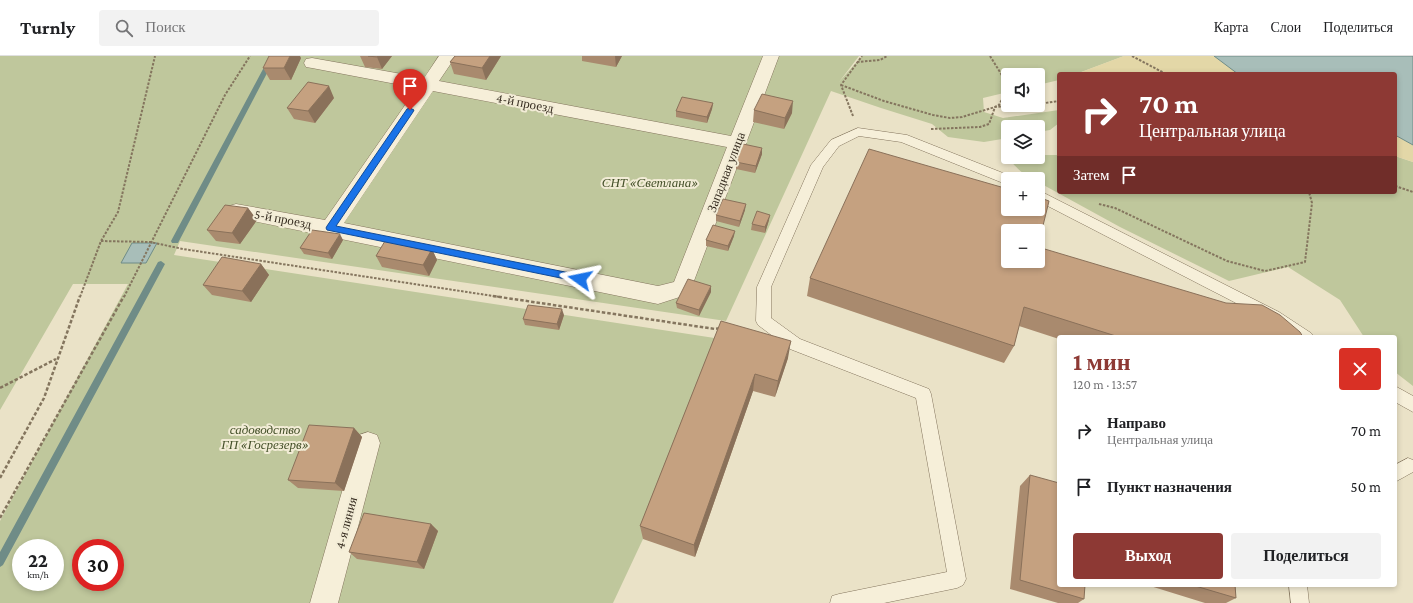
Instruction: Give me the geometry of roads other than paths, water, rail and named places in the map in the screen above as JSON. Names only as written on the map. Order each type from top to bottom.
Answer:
[{"type":"street","points":[[330,228],[448,56]]},
{"type":"street","name":"Западная улица","points":[[682,288],[771,56]]},
{"type":"street","name":"4-й проезд","points":[[312,63],[737,143]]},
{"type":"street","name":"5-й проезд","points":[[236,210],[658,295],[682,288]]},
{"type":"street","name":"4-я линия","points":[[324,603],[368,443]]},
{"type":"lane","points":[[839,603],[957,579],[923,394],[795,344],[763,321],[764,287],[817,165],[835,143],[858,132],[903,138],[1001,177]]},
{"type":"lane","points":[[1045,199],[1274,316],[1303,335]]},
{"type":"lane","points":[[1397,394],[1413,405]]},
{"type":"lane","points":[[1298,587],[1300,603]]},
{"type":"water","points":[[1214,56],[1413,56],[1413,145],[1397,136],[1397,72],[1235,72]]},
{"type":"water","points":[[132,243],[157,243],[146,263],[121,263]]},
{"type":"waterway","points":[[175,241],[273,56]]},
{"type":"waterway","points":[[0,562],[161,264]]},
{"type":"park label","name":"СНТ «Светлана»","points":[[650,182]]},
{"type":"park label","name":"садоводство ГП «Госрезерв»","points":[[265,436]]}]
